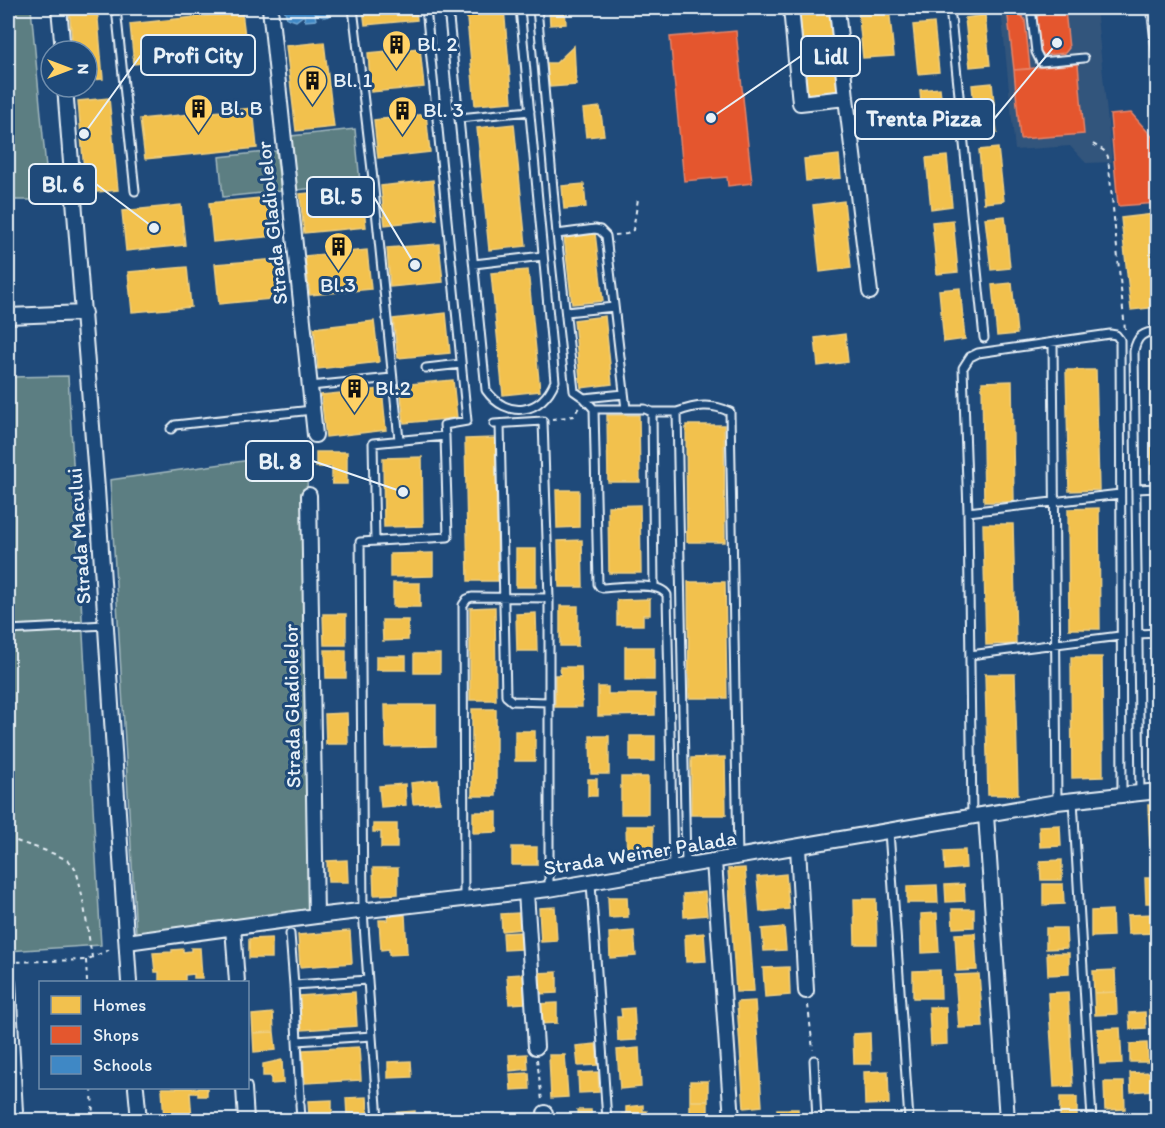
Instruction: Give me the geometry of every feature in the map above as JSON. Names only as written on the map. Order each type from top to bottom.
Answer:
[{"type":"street","points":[[59,8],[62,39]]},
{"type":"street","name":"Strada Gladiolelor","points":[[270,8],[315,435]]},
{"type":"street","points":[[791,8],[801,103],[846,98]]},
{"type":"street","points":[[837,8],[870,292]]},
{"type":"street","name":"Strada Macului","points":[[67,99],[84,313],[129,981]]},
{"type":"street","points":[[8,316],[84,313]]},
{"type":"street","name":"Strada Gladiolelor","points":[[309,495],[316,916]]},
{"type":"street","name":"Strada Weiner Palada","points":[[127,942],[316,916],[591,883],[1073,799],[1158,791]]},
{"type":"street","points":[[979,816],[1006,1120]]},
{"type":"street","points":[[798,847],[806,990]]},
{"type":"street","points":[[714,861],[732,1120]]},
{"type":"street","points":[[526,892],[536,1047]]},
{"type":"street","points":[[233,927],[237,981]]},
{"type":"street","points":[[8,983],[9,1037],[15,1112],[8,1113]]},
{"type":"street","points":[[136,1089],[139,1120]]},
{"type":"street","points":[[244,1089],[246,1120]]},
{"type":"lane","points":[[116,8],[135,191]]},
{"type":"lane","points":[[353,8],[399,440]]},
{"type":"lane","points":[[378,1120],[363,911],[360,542],[448,537],[444,425],[467,421],[426,8]]},
{"type":"lane","points":[[448,8],[486,390],[502,405],[514,409],[525,409],[536,406],[545,399],[551,392],[555,381],[520,8]]},
{"type":"lane","points":[[537,8],[557,234],[574,391],[594,409],[598,584],[603,588],[654,586],[664,590],[669,603],[679,867]]},
{"type":"lane","points":[[951,8],[984,338]]},
{"type":"lane","points":[[1030,8],[1036,52],[1041,62],[1084,58]]},
{"type":"lane","points":[[1151,8],[1158,65]]},
{"type":"lane","points":[[459,118],[530,111]]},
{"type":"lane","points":[[557,234],[595,229],[600,230],[606,236],[626,409]]},
{"type":"lane","points":[[474,264],[543,256]]},
{"type":"lane","points":[[566,312],[614,307]]},
{"type":"lane","points":[[1140,793],[1134,351],[1136,341],[1143,334],[1158,331]]},
{"type":"lane","points":[[979,816],[970,655],[963,368],[969,357],[978,354],[1110,334],[1116,335],[1120,340],[1122,794]]},
{"type":"lane","points":[[1053,342],[1057,802]]},
{"type":"lane","points":[[426,368],[461,364]]},
{"type":"lane","points":[[310,386],[392,378]]},
{"type":"lane","points":[[584,398],[624,394]]},
{"type":"lane","points":[[594,409],[645,409],[652,412],[677,412],[688,408],[719,406],[730,412],[738,858]]},
{"type":"lane","points":[[171,429],[175,425],[313,410]]},
{"type":"lane","points":[[652,412],[654,586]]},
{"type":"lane","points":[[677,412],[679,867]]},
{"type":"lane","points":[[548,702],[512,701],[506,696],[505,598],[497,424],[543,421],[549,598],[549,889]]},
{"type":"lane","points":[[375,540],[373,443],[445,436]]},
{"type":"lane","points":[[1136,489],[1158,488]]},
{"type":"lane","points":[[968,512],[1120,494]]},
{"type":"lane","points":[[464,900],[463,605],[467,599],[472,597],[549,598]]},
{"type":"lane","points":[[8,630],[106,626]]},
{"type":"lane","points":[[1138,634],[1158,633]]},
{"type":"lane","points":[[970,655],[1120,636]]},
{"type":"lane","points":[[1073,799],[1092,1120]]},
{"type":"lane","points":[[889,831],[909,1120]]},
{"type":"lane","points":[[591,883],[607,1120]]},
{"type":"lane","points":[[290,934],[300,1120]]},
{"type":"lane","points":[[294,984],[368,980]]},
{"type":"lane","points":[[297,1041],[372,1036]]},
{"type":"lane","points":[[814,1060],[817,1120]]},
{"type":"path","points":[[1093,144],[1106,152],[1108,157],[1125,330],[1134,351]]},
{"type":"path","points":[[606,236],[627,234],[633,230],[638,199]]},
{"type":"path","points":[[543,421],[574,416],[584,398]]},
{"type":"path","points":[[8,838],[56,855],[73,864],[80,878],[92,957]]},
{"type":"path","points":[[8,962],[86,960],[127,942]]},
{"type":"path","points":[[86,960],[87,981]]},
{"type":"path","points":[[806,990],[814,1060]]},
{"type":"path","points":[[536,1047],[545,1117]]},
{"type":"path","points":[[92,1089],[93,1120]]},
{"type":"shaded area","points":[[1001,8],[1096,8],[1112,162],[1086,163],[1070,146],[1015,150]]},
{"type":"green space","points":[[8,8],[31,8],[49,200],[8,200]]},
{"type":"green space","points":[[355,129],[360,183],[297,190],[291,136]]},
{"type":"green space","points":[[276,151],[281,191],[223,197],[219,157]]},
{"type":"green space","points":[[68,376],[101,945],[8,951],[8,377]]},
{"type":"green space","points":[[307,452],[310,910],[136,933],[110,480]]},
{"type":"building: Homes","points":[[69,8],[97,8],[103,79],[99,79],[99,39],[72,39]]},
{"type":"building: Homes","points":[[363,8],[416,8],[417,20],[365,25]]},
{"type":"building: Homes","points":[[466,8],[504,8],[512,102],[475,105]]},
{"type":"building: Homes","points":[[549,8],[565,8],[566,24],[550,25]]},
{"type":"building: Homes","points":[[799,8],[832,8],[841,92],[808,95]]},
{"type":"building: Homes","points":[[858,8],[889,8],[894,56],[863,58]]},
{"type":"building: Homes","points":[[242,12],[247,52],[134,64],[130,24]]},
{"type":"building: Homes","points":[[985,15],[990,65],[970,67],[965,18]]},
{"type":"building: Homes","points":[[934,23],[939,72],[918,74],[913,25]]},
{"type":"building: Homes","name":"Bl. 1","points":[[324,42],[334,127],[296,131],[286,46]]},
{"type":"building: Homes","points":[[574,46],[576,85],[550,87],[544,63],[556,63]]},
{"type":"building: Homes","name":"Bl. 2","points":[[420,48],[424,87],[371,92],[368,53]]},
{"type":"building: Homes","points":[[992,83],[997,133],[977,135],[972,85]]},
{"type":"building: Homes","points":[[940,88],[945,136],[924,138],[920,90]]},
{"type":"building: Homes","points":[[109,98],[118,190],[86,193],[78,101]]},
{"type":"building: Homes","points":[[600,107],[604,135],[586,137],[583,109]]},
{"type":"building: Homes","name":"Bl. B","points":[[253,108],[257,148],[145,159],[140,119]]},
{"type":"building: Homes","name":"Bl. 3","points":[[426,114],[430,152],[378,158],[374,120]]},
{"type":"building: Homes","points":[[514,124],[526,246],[489,250],[477,128]]},
{"type":"building: Homes","points":[[998,148],[1004,201],[984,203],[979,150]]},
{"type":"building: Homes","points":[[839,155],[841,178],[806,181],[804,159]]},
{"type":"building: Homes","points":[[947,156],[952,206],[931,209],[926,158]]},
{"type":"building: Homes","points":[[433,180],[437,219],[385,225],[381,186]]},
{"type":"building: Homes","points":[[584,184],[586,207],[564,209],[562,186]]},
{"type":"building: Homes","points":[[362,188],[366,227],[304,233],[300,194]]},
{"type":"building: Homes","points":[[271,197],[275,236],[213,242],[209,203]]},
{"type":"building: Homes","points":[[844,201],[851,268],[820,272],[813,205]]},
{"type":"building: Homes","points":[[181,205],[185,245],[126,251],[122,211]]},
{"type":"building: Homes","points":[[1154,214],[1158,244],[1158,307],[1131,310],[1121,218]]},
{"type":"building: Homes","points":[[1005,216],[1010,268],[991,270],[985,218]]},
{"type":"building: Homes","points":[[953,220],[958,272],[937,274],[932,222]]},
{"type":"building: Homes","points":[[595,233],[603,301],[572,304],[564,236]]},
{"type":"building: Homes","points":[[439,244],[443,282],[390,287],[387,248]]},
{"type":"building: Homes","name":"Bl.3","points":[[367,250],[371,289],[310,295],[305,256]]},
{"type":"building: Homes","points":[[278,259],[281,298],[219,304],[215,264]]},
{"type":"building: Homes","points":[[187,267],[191,307],[132,312],[128,272]]},
{"type":"building: Homes","points":[[528,270],[540,391],[503,395],[491,273]]},
{"type":"building: Homes","points":[[1012,283],[1017,334],[997,336],[992,285]]},
{"type":"building: Homes","points":[[960,288],[965,339],[944,342],[939,290]]},
{"type":"building: Homes","points":[[446,313],[450,353],[398,358],[393,319]]},
{"type":"building: Homes","points":[[605,316],[612,384],[581,388],[574,320]]},
{"type":"building: Homes","points":[[374,321],[379,362],[318,369],[314,328]]},
{"type":"building: Homes","points":[[845,334],[848,362],[818,366],[815,338]]},
{"type":"building: Homes","points":[[1150,352],[1158,352],[1158,473],[1151,473]]},
{"type":"building: Homes","points":[[1066,370],[1096,370],[1099,490],[1069,491]]},
{"type":"building: Homes","points":[[453,380],[457,418],[404,423],[400,385]]},
{"type":"building: Homes","points":[[1012,381],[1014,502],[984,502],[982,382]]},
{"type":"building: Homes","name":"Bl.2","points":[[382,389],[386,430],[326,437],[321,395]]},
{"type":"building: Homes","points":[[607,415],[639,415],[640,482],[608,482]]},
{"type":"building: Homes","points":[[686,425],[724,425],[725,542],[687,542]]},
{"type":"building: Homes","points":[[495,438],[498,581],[468,581],[465,439]]},
{"type":"building: Homes","points":[[316,452],[347,452],[347,484],[332,484],[332,467],[316,467]]},
{"type":"building: Homes","points":[[422,457],[423,526],[384,527],[383,458]]},
{"type":"building: Homes","points":[[556,490],[579,490],[579,527],[557,528]]},
{"type":"building: Homes","points":[[1152,499],[1158,499],[1158,620],[1153,620]]},
{"type":"building: Homes","points":[[640,505],[641,573],[609,573],[608,506]]},
{"type":"building: Homes","points":[[1099,508],[1100,629],[1069,629],[1068,509]]},
{"type":"building: Homes","points":[[983,524],[1013,524],[1016,644],[986,645]]},
{"type":"building: Homes","points":[[582,540],[583,587],[559,587],[558,541]]},
{"type":"building: Homes","points":[[516,549],[536,549],[536,587],[516,587]]},
{"type":"building: Homes","points":[[433,553],[433,576],[390,577],[390,554]]},
{"type":"building: Homes","points":[[688,582],[725,582],[727,698],[689,698]]},
{"type":"building: Homes","points":[[393,583],[420,583],[420,607],[393,607]]},
{"type":"building: Homes","points":[[650,599],[650,615],[643,615],[643,625],[617,625],[617,600]]},
{"type":"building: Homes","points":[[560,606],[578,606],[578,646],[560,646]]},
{"type":"building: Homes","points":[[495,607],[496,700],[470,700],[470,608]]},
{"type":"building: Homes","points":[[536,613],[537,651],[517,651],[516,614]]},
{"type":"building: Homes","points":[[323,614],[346,614],[346,645],[324,645]]},
{"type":"building: Homes","points":[[382,620],[408,620],[408,640],[383,641]]},
{"type":"building: Homes","points":[[625,647],[654,647],[654,680],[625,680]]},
{"type":"building: Homes","points":[[1155,649],[1158,649],[1158,767],[1157,767]]},
{"type":"building: Homes","points":[[325,650],[346,650],[346,678],[326,678]]},
{"type":"building: Homes","points":[[414,654],[440,654],[440,673],[414,673]]},
{"type":"building: Homes","points":[[376,656],[406,656],[406,670],[376,670]]},
{"type":"building: Homes","points":[[1071,657],[1102,657],[1103,777],[1072,778]]},
{"type":"building: Homes","points":[[560,667],[581,667],[582,707],[555,707],[555,675],[561,675]]},
{"type":"building: Homes","points":[[985,674],[1015,674],[1018,795],[988,795]]},
{"type":"building: Homes","points":[[598,687],[608,687],[608,694],[655,694],[655,715],[598,716]]},
{"type":"building: Homes","points":[[385,705],[436,705],[436,746],[386,747]]},
{"type":"building: Homes","points":[[472,709],[496,709],[496,796],[472,796]]},
{"type":"building: Homes","points":[[347,713],[348,744],[326,744],[325,714]]},
{"type":"building: Homes","points":[[515,731],[535,731],[535,761],[515,761]]},
{"type":"building: Homes","points":[[590,736],[609,736],[609,774],[591,774]]},
{"type":"building: Homes","points":[[630,736],[655,736],[655,761],[630,761]]},
{"type":"building: Homes","points":[[725,757],[726,815],[691,815],[691,758]]},
{"type":"building: Homes","points":[[621,777],[648,777],[648,814],[621,814]]},
{"type":"building: Homes","points":[[588,779],[597,779],[597,796],[588,796]]},
{"type":"building: Homes","points":[[438,780],[440,802],[413,804],[411,783]]},
{"type":"building: Homes","points":[[405,784],[406,805],[381,807],[379,786]]},
{"type":"building: Homes","points":[[1148,805],[1158,805],[1158,846],[1150,846]]},
{"type":"building: Homes","points":[[473,812],[497,812],[497,832],[473,833]]},
{"type":"building: Homes","points":[[373,824],[397,824],[397,848],[381,848],[381,832],[373,832]]},
{"type":"building: Homes","points":[[1060,825],[1061,846],[1040,847],[1039,826]]},
{"type":"building: Homes","points":[[626,826],[653,826],[653,857],[627,857]]},
{"type":"building: Homes","points":[[512,847],[537,847],[537,865],[512,865]]},
{"type":"building: Homes","points":[[965,850],[966,868],[945,870],[944,851]]},
{"type":"building: Homes","points":[[347,860],[348,882],[328,882],[327,861]]},
{"type":"building: Homes","points":[[1062,860],[1062,880],[1041,880],[1040,861]]},
{"type":"building: Homes","points":[[373,868],[398,868],[398,894],[374,895]]},
{"type":"building: Homes","points":[[745,868],[754,991],[736,992],[728,869]]},
{"type":"building: Homes","points":[[786,874],[789,909],[760,912],[757,877]]},
{"type":"building: Homes","points":[[1145,878],[1158,878],[1158,903],[1146,903]]},
{"type":"building: Homes","points":[[964,884],[965,901],[946,902],[945,885]]},
{"type":"building: Homes","points":[[1043,884],[1063,884],[1064,904],[1043,905]]},
{"type":"building: Homes","points":[[937,885],[938,903],[907,903],[907,886]]},
{"type":"building: Homes","points":[[705,892],[707,915],[684,917],[683,894]]},
{"type":"building: Homes","points":[[608,897],[627,897],[628,917],[609,918]]},
{"type":"building: Homes","points":[[854,899],[876,899],[877,944],[855,944]]},
{"type":"building: Homes","points":[[555,907],[557,941],[541,942],[539,908]]},
{"type":"building: Homes","points":[[952,909],[974,909],[974,927],[953,928]]},
{"type":"building: Homes","points":[[1112,910],[1113,936],[1091,937],[1091,911]]},
{"type":"building: Homes","points":[[519,913],[520,929],[502,931],[501,914]]},
{"type":"building: Homes","points":[[937,913],[939,952],[922,953],[921,914]]},
{"type":"building: Homes","points":[[1155,914],[1156,933],[1128,934],[1127,915]]},
{"type":"building: Homes","points":[[405,915],[407,954],[389,955],[389,949],[381,950],[379,920],[388,920],[387,916]]},
{"type":"building: Homes","points":[[784,927],[786,950],[764,951],[762,929]]},
{"type":"building: Homes","points":[[1046,928],[1066,928],[1067,948],[1046,949]]},
{"type":"building: Homes","points":[[350,931],[352,963],[300,967],[298,935]]},
{"type":"building: Homes","points":[[634,931],[636,956],[610,958],[609,933]]},
{"type":"building: Homes","points":[[521,932],[522,949],[504,950],[503,933]]},
{"type":"building: Homes","points":[[704,933],[706,961],[686,962],[685,935]]},
{"type":"building: Homes","points":[[975,933],[977,970],[957,971],[955,934]]},
{"type":"building: Homes","points":[[272,938],[272,958],[249,958],[249,939]]},
{"type":"building: Homes","points":[[191,948],[200,948],[202,978],[194,978],[194,974],[185,975],[185,981],[159,981],[159,972],[155,972],[153,953],[183,949],[183,952],[191,951]]},
{"type":"building: Homes","points":[[1047,953],[1069,953],[1069,974],[1048,975]]},
{"type":"building: Homes","points":[[789,967],[790,995],[765,997],[763,968]]},
{"type":"building: Homes","points":[[940,970],[941,998],[913,998],[913,971]]},
{"type":"building: Homes","points":[[1115,970],[1116,992],[1094,993],[1093,971]]},
{"type":"building: Homes","points":[[557,972],[557,993],[537,994],[536,973]]},
{"type":"building: Homes","points":[[523,974],[525,1003],[509,1004],[507,975]]},
{"type":"building: Homes","points":[[979,974],[983,1027],[959,1028],[955,975]]},
{"type":"building: Homes","points":[[355,992],[357,1026],[302,1030],[299,996]]},
{"type":"building: Homes","points":[[1068,992],[1073,1086],[1054,1087],[1048,993]]},
{"type":"building: Homes","points":[[1116,992],[1117,1014],[1095,1015],[1094,993]]},
{"type":"building: Homes","points":[[755,1001],[762,1106],[744,1108],[737,1002]]},
{"type":"building: Homes","points":[[557,1003],[557,1023],[538,1024],[537,1004]]},
{"type":"building: Homes","points":[[929,1007],[946,1007],[947,1044],[931,1045]]},
{"type":"building: Homes","points":[[634,1008],[636,1040],[618,1041],[617,1017],[622,1017],[621,1009]]},
{"type":"building: Homes","points":[[1149,1010],[1158,1010],[1158,1026],[1150,1026]]},
{"type":"building: Homes","points":[[1145,1012],[1146,1028],[1130,1029],[1129,1013]]},
{"type":"building: Homes","points":[[273,1013],[274,1032],[253,1033],[252,1015]]},
{"type":"building: Homes","points":[[1120,1028],[1122,1063],[1100,1064],[1098,1029]]},
{"type":"building: Homes","points":[[274,1032],[276,1050],[254,1052],[253,1033]]},
{"type":"building: Homes","points":[[870,1033],[871,1064],[854,1064],[853,1034]]},
{"type":"building: Homes","points":[[1151,1042],[1158,1042],[1158,1059],[1152,1059]]},
{"type":"building: Homes","points":[[1147,1043],[1148,1062],[1130,1062],[1130,1044]]},
{"type":"building: Homes","points":[[596,1044],[598,1065],[578,1066],[576,1046]]},
{"type":"building: Homes","points":[[359,1047],[361,1080],[305,1083],[303,1050]]},
{"type":"building: Homes","points":[[639,1048],[641,1087],[620,1089],[617,1050]]},
{"type":"building: Homes","points":[[527,1054],[528,1069],[510,1071],[509,1055]]},
{"type":"building: Homes","points":[[549,1055],[565,1055],[568,1097],[551,1098]]},
{"type":"building: Homes","points":[[282,1060],[283,1083],[271,1084],[271,1076],[263,1076],[263,1064]]},
{"type":"building: Homes","points":[[411,1061],[412,1077],[388,1078],[388,1062]]},
{"type":"building: Homes","points":[[888,1071],[889,1104],[865,1105],[864,1072]]},
{"type":"building: Homes","points":[[598,1072],[599,1092],[579,1093],[578,1073]]},
{"type":"building: Homes","points":[[1152,1072],[1153,1090],[1131,1092],[1130,1073]]},
{"type":"building: Homes","points":[[529,1073],[530,1089],[511,1090],[510,1074]]},
{"type":"building: Homes","points":[[690,1081],[708,1081],[708,1101],[690,1101]]},
{"type":"building: Homes","points":[[1104,1082],[1124,1082],[1125,1109],[1105,1110]]},
{"type":"building: Homes","points":[[162,1089],[207,1089],[207,1096],[190,1093],[192,1120],[164,1120]]},
{"type":"building: Homes","points":[[367,1097],[368,1115],[347,1116],[346,1098]]},
{"type":"building: Homes","points":[[1060,1097],[1077,1097],[1077,1116],[1060,1116]]},
{"type":"building: Homes","points":[[332,1100],[332,1115],[309,1116],[308,1101]]},
{"type":"building: Homes","points":[[690,1101],[708,1101],[708,1120],[690,1120]]},
{"type":"building: Homes","points":[[643,1105],[643,1111],[647,1111],[648,1120],[622,1120],[622,1114],[626,1114],[626,1107]]},
{"type":"building: Homes","points":[[777,1109],[798,1109],[799,1120],[778,1120]]},
{"type":"building: Homes","points":[[577,1110],[591,1110],[592,1120],[578,1120]]},
{"type":"building: Homes","points":[[415,1111],[415,1120],[391,1120],[391,1113]]},
{"type":"building: Homes","points":[[1155,1115],[1155,1120],[1133,1120],[1133,1116]]},
{"type":"building: Shops","points":[[1007,8],[1020,8],[1025,20],[1030,69],[1014,70]]},
{"type":"building: Shops","points":[[1065,10],[1069,48],[1065,53],[1045,55],[1039,52],[1036,18],[1042,12]]},
{"type":"building: Shops","points":[[736,31],[752,183],[728,186],[727,177],[684,181],[670,37]]},
{"type":"building: Shops","points":[[1078,64],[1084,134],[1020,139],[1014,70]]},
{"type":"building: Shops","points":[[1131,113],[1156,141],[1158,203],[1118,206],[1110,115]]},
{"type":"building: Schools","points":[[284,8],[334,8],[329,16],[315,14],[316,20],[305,21],[304,15],[296,21],[287,18]]},
{"type":"place","name":"Trenta Pizza","points":[[1057,43]]},
{"type":"place","name":"Bl. 2","points":[[396,70]]},
{"type":"place","name":"Bl. 1","points":[[312,106]]},
{"type":"place","name":"Lidl","points":[[711,118]]},
{"type":"place","name":"Profi City","points":[[84,134]]},
{"type":"place","name":"Bl. B","points":[[199,134]]},
{"type":"place","name":"Bl. 3","points":[[402,136]]},
{"type":"place","name":"Bl. 6","points":[[154,228]]},
{"type":"place","name":"Bl. 5","points":[[415,265]]},
{"type":"place","name":"Bl.3","points":[[338,272]]},
{"type":"place","name":"Bl.2","points":[[354,414]]},
{"type":"place","name":"Bl. 8","points":[[403,492]]}]
